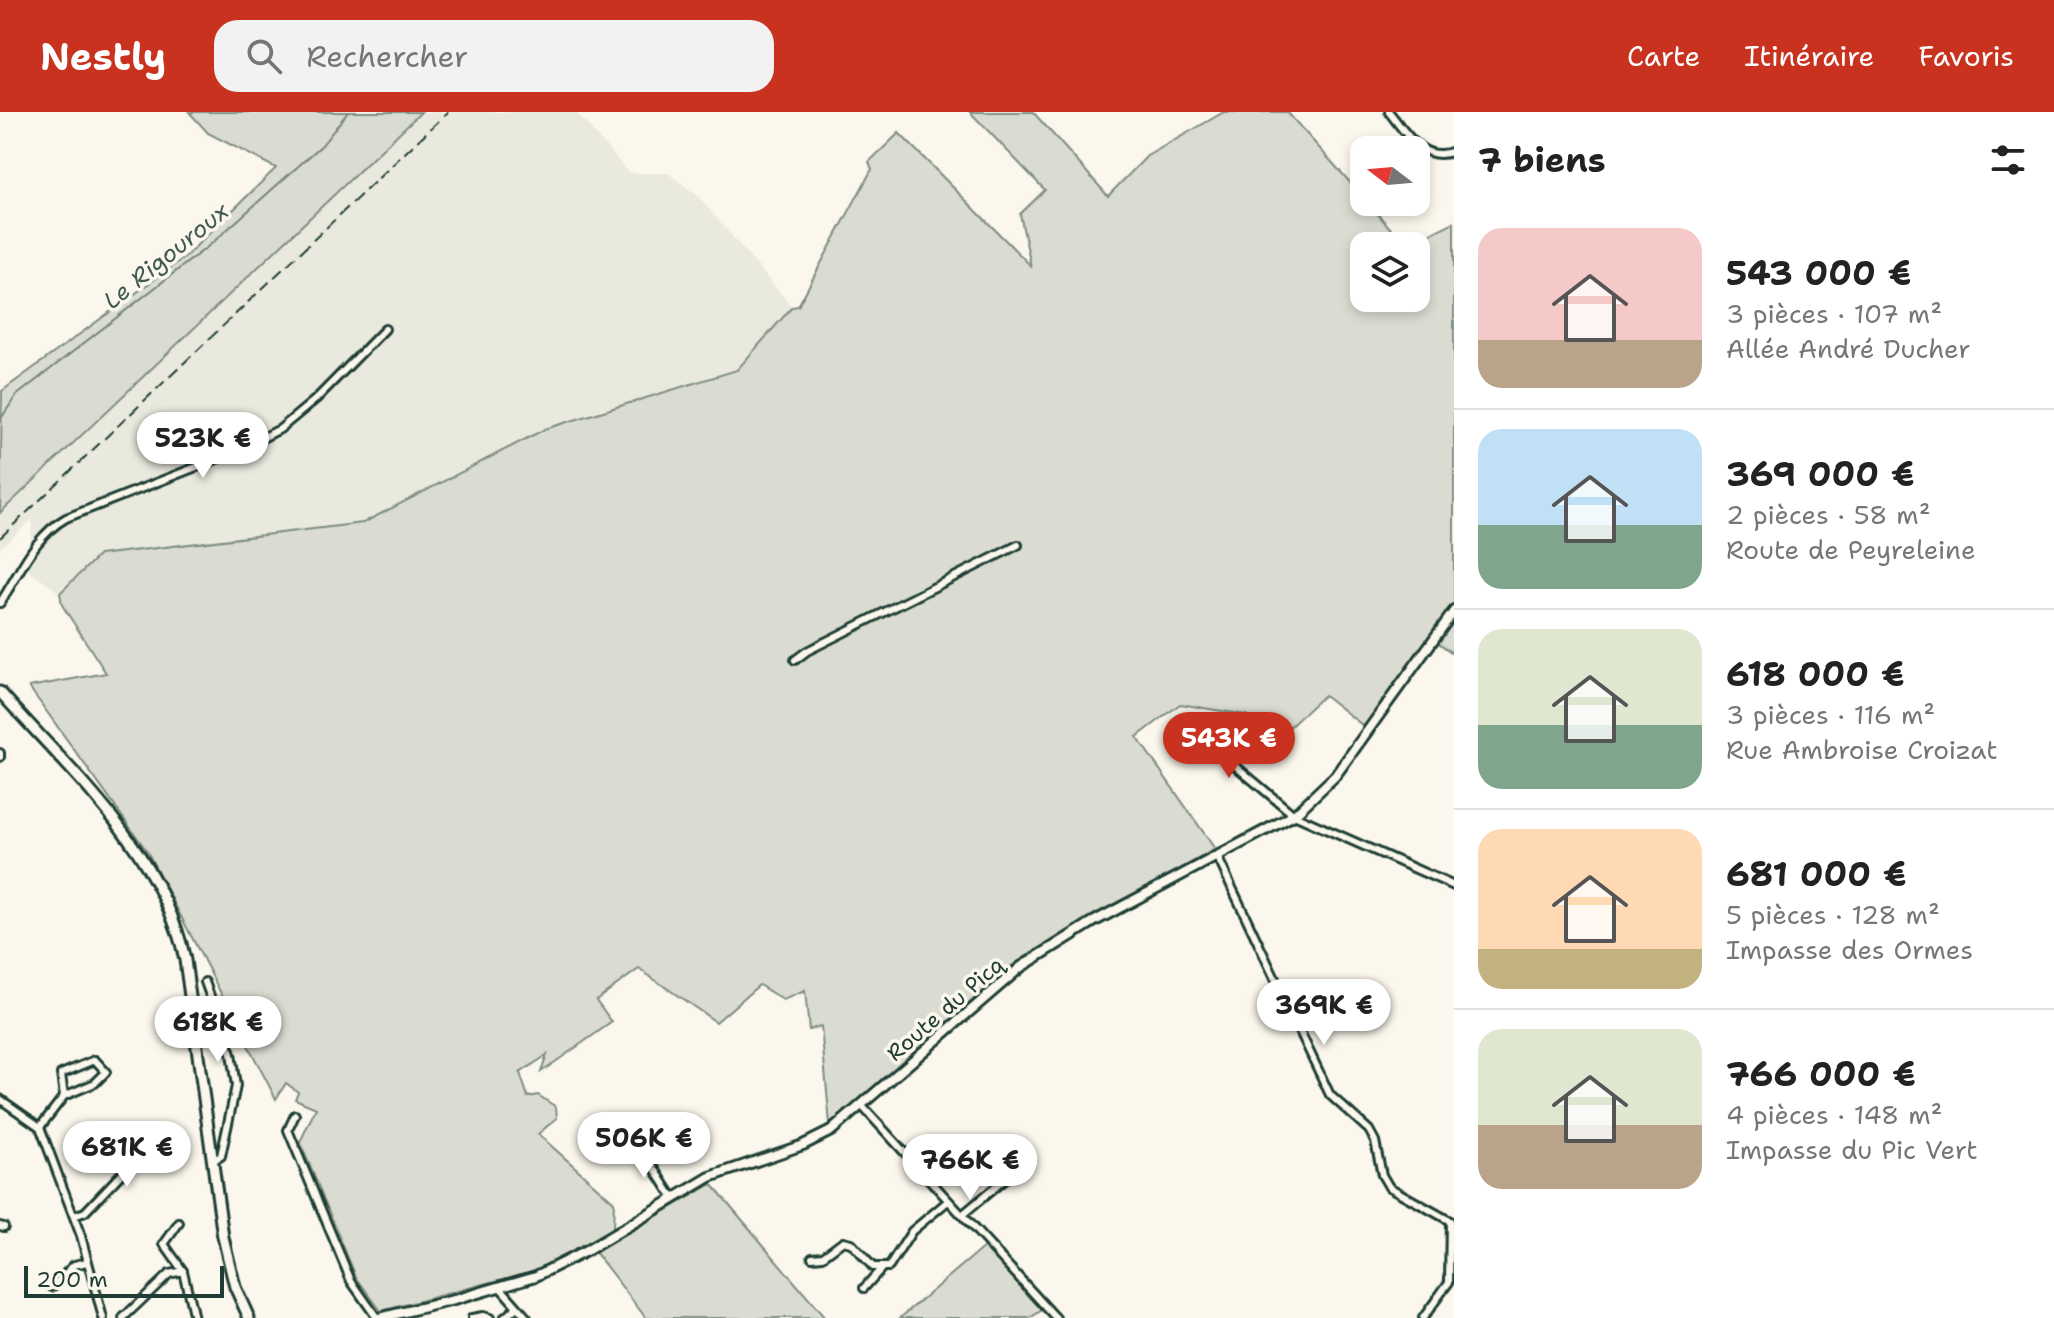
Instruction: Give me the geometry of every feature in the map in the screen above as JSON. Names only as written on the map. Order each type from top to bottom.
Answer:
[{"type":"main road","points":[[0,692],[114,821],[139,855],[167,904],[180,937],[223,1237],[245,1315]]},
{"type":"street","points":[[1389,112],[1418,147],[1431,154],[1454,151]]},
{"type":"street","points":[[0,603],[35,544],[50,527],[237,451],[280,429],[316,399],[385,329]]},
{"type":"street","points":[[795,660],[807,651],[1018,545]]},
{"type":"street","name":"Route du Picq","points":[[378,1318],[536,1276],[588,1250],[710,1177],[814,1140],[862,1106],[998,983],[1021,967],[1093,922],[1294,815],[1335,776],[1454,611]]},
{"type":"street","points":[[1183,722],[1294,815],[1454,886]]},
{"type":"street","points":[[1217,856],[1330,1095],[1369,1130],[1375,1141],[1382,1175],[1389,1187],[1452,1219],[1449,1282],[1423,1318]]},
{"type":"street","points":[[205,982],[231,1054],[236,1086],[221,1156],[214,1160]]},
{"type":"street","points":[[190,996],[209,998]]},
{"type":"street","points":[[40,1127],[64,1096],[95,1083],[106,1072],[95,1060],[61,1074],[64,1096]]},
{"type":"street","points":[[0,1097],[40,1127],[74,1216],[103,1318]]},
{"type":"street","points":[[862,1106],[1056,1318]]},
{"type":"street","points":[[295,1115],[288,1130],[351,1281],[378,1318]]},
{"type":"street","points":[[74,1216],[85,1212],[143,1151],[144,1136]]},
{"type":"street","points":[[639,1144],[674,1199]]},
{"type":"street","points":[[962,1215],[1016,1170],[1029,1164]]},
{"type":"street","points":[[812,1257],[823,1256],[843,1241],[851,1243],[873,1267],[889,1267],[912,1231],[948,1201]]},
{"type":"street","points":[[179,1223],[164,1244],[183,1271],[194,1318]]},
{"type":"street","points":[[52,1287],[74,1265],[87,1262]]},
{"type":"street","points":[[864,1288],[881,1269]]},
{"type":"street","points":[[123,1318],[169,1274],[183,1271]]},
{"type":"street","points":[[499,1286],[527,1318]]},
{"type":"street","points":[[504,1318],[517,1307]]},
{"type":"street","points":[[472,1318],[490,1318]]},
{"type":"shaded area","points":[[189,112],[421,112],[0,513],[2,391],[185,257],[276,168],[208,133]]},
{"type":"shaded area","points":[[421,112],[576,112],[629,173],[668,173],[697,195],[792,307],[737,370],[545,429],[363,523],[99,555],[60,593],[29,571],[32,520],[0,548],[0,513]]},
{"type":"shaded area","points":[[970,112],[1033,112],[1108,196],[1147,156],[1224,112],[1287,112],[1350,182],[1350,216],[1379,216],[1394,232],[1350,232],[1350,312],[1430,312],[1430,234],[1454,222],[1454,654],[1437,642],[1366,728],[1324,695],[1282,734],[1246,715],[1180,704],[1137,737],[1215,849],[1014,964],[830,1125],[821,1026],[809,1030],[805,991],[783,1000],[759,985],[716,1022],[639,969],[596,1000],[612,1022],[541,1072],[547,1055],[520,1073],[528,1097],[538,1095],[556,1107],[557,1118],[538,1134],[614,1202],[613,1229],[537,1270],[381,1311],[356,1277],[300,1142],[316,1108],[295,1099],[298,1092],[286,1083],[276,1099],[147,851],[29,687],[106,673],[62,605],[60,593],[99,555],[363,523],[545,429],[737,370],[792,307],[798,306],[872,169],[869,162],[899,133],[1031,266],[1020,214],[1045,190]]},
{"type":"shaded area","points":[[712,1184],[825,1318],[646,1318],[595,1252]]},
{"type":"shaded area","points":[[991,1241],[1003,1252],[1042,1310],[1030,1318],[900,1318]]},
{"type":"waterway","name":"Le Rigouroux","points":[[0,420],[16,396],[211,244],[322,145],[348,112]]},
{"type":"railway","points":[[0,538],[448,112]]}]
